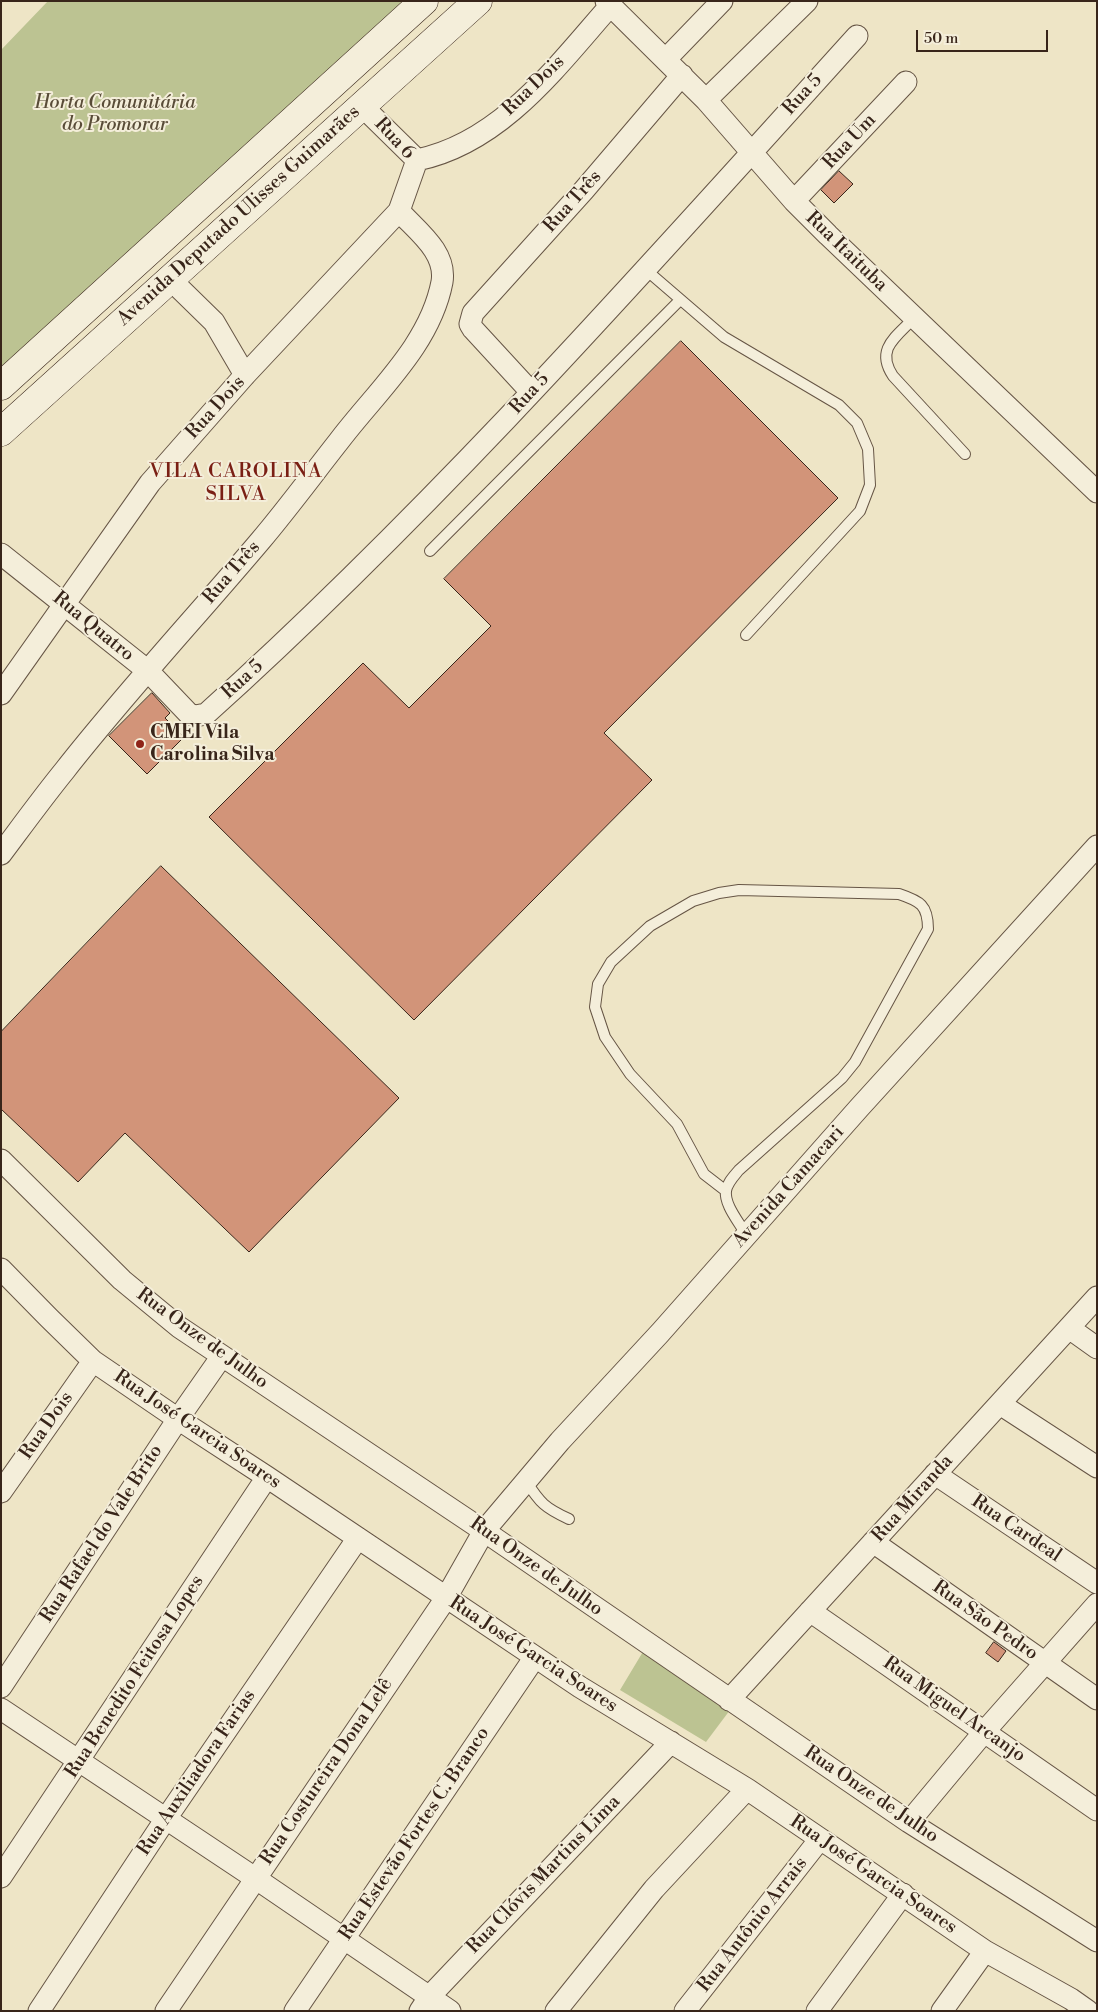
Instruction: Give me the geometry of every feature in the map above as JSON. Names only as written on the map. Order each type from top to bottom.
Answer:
[{"type":"street","name":"Avenida Deputado Ulisses Guimarães","points":[[1,386],[424,1]]},
{"type":"street","points":[[666,59],[722,1]]},
{"type":"street","points":[[706,100],[807,1]]},
{"type":"street","name":"Rua Itaituba","points":[[608,4],[706,100],[794,201],[1097,492]]},
{"type":"street","name":"Rua Dois","points":[[418,160],[445,153],[462,144],[530,96],[608,4]]},
{"type":"street","name":"Avenida Deputado Ulisses Guimarães","points":[[1,432],[361,105],[462,6]]},
{"type":"street","name":"Rua 5","points":[[180,706],[189,714],[195,716],[206,714],[310,618],[497,430],[857,36]]},
{"type":"street","name":"Rua Três","points":[[531,392],[472,329],[470,324],[473,313],[584,190],[682,75]]},
{"type":"street","name":"Rua Um","points":[[794,201],[906,82]]},
{"type":"street","name":"Rua 6","points":[[361,105],[418,160],[399,211]]},
{"type":"street","name":"Rua Dois","points":[[1,694],[150,483],[245,375],[399,211]]},
{"type":"street","name":"Rua Três","points":[[1,854],[65,769],[262,539],[353,422],[403,362],[433,314],[442,279],[440,261],[436,250],[399,211]]},
{"type":"street","points":[[170,279],[214,322],[245,375]]},
{"type":"street","name":"Rua Quatro","points":[[1,554],[148,671],[180,706]]},
{"type":"street","name":"Avenida Camacari","points":[[484,1531],[746,1235],[1097,846]]},
{"type":"street","name":"Rua Onze de Julho","points":[[1,1160],[122,1280],[179,1326],[484,1531],[909,1822],[1097,1942]]},
{"type":"street","name":"Rua José Garcia Soares","points":[[1,1269],[93,1361],[588,1693],[747,1790],[985,1951],[1074,2007]]},
{"type":"street","name":"Rua Miranda","points":[[729,1700],[1097,1297]]},
{"type":"street","points":[[1068,1328],[1097,1348]]},
{"type":"street","name":"Rua Rafael do Vale Brito","points":[[1,1687],[178,1419],[222,1356]]},
{"type":"street","name":"Rua Dois","points":[[4,1481],[93,1361]]},
{"type":"street","points":[[1000,1404],[1097,1467]]},
{"type":"street","name":"Rua Cardeal","points":[[935,1474],[1097,1583]]},
{"type":"street","name":"Rua Benedito Feitosa Lopes","points":[[1,1877],[267,1477]]},
{"type":"street","name":"Rua Costureira Dona Lelê","points":[[166,2011],[446,1598],[484,1531]]},
{"type":"street","name":"Rua Auxiliadora Farias","points":[[39,2011],[165,1820],[358,1538]]},
{"type":"street","name":"Rua São Pedro","points":[[873,1542],[1097,1699]]},
{"type":"street","points":[[909,1822],[1044,1662],[1097,1604]]},
{"type":"street","name":"Rua Miguel Arcanjo","points":[[810,1611],[1097,1810]]},
{"type":"street","name":"Rua Estevão Fortes C. Branco","points":[[294,2011],[535,1658]]},
{"type":"street","points":[[1,1709],[343,1938],[425,2003],[450,2011]]},
{"type":"street","name":"Rua Clóvis Martins Lima","points":[[425,2003],[671,1742]]},
{"type":"street","points":[[556,2011],[654,1889],[747,1790]]},
{"type":"street","name":"Rua Antônio Arrais","points":[[685,2011],[820,1839]]},
{"type":"street","points":[[817,2011],[903,1894]]},
{"type":"street","points":[[942,2011],[985,1951]]},
{"type":"lane","points":[[645,269],[724,337],[839,405],[856,423],[868,449],[870,485],[860,511],[746,635]]},
{"type":"lane","points":[[430,551],[680,300]]},
{"type":"lane","points":[[914,318],[890,343],[885,356],[886,366],[965,454]]},
{"type":"lane","points":[[726,1191],[704,1174],[677,1124],[630,1074],[605,1037],[595,1007],[598,984],[611,962],[650,926],[693,901],[719,893],[738,890],[899,894],[915,900],[923,907],[928,916],[928,929],[855,1062],[831,1089],[739,1170],[730,1181],[726,1191],[727,1201],[746,1235]]},
{"type":"lane","points":[[526,1482],[542,1504],[568,1519]]},
{"type":"green space","name":"Horta Comunitária do Promorar","points":[[48,1],[399,1],[403,4],[1,372],[1,50]]},
{"type":"green space","points":[[644,1650],[730,1710],[706,1742],[620,1690]]},
{"type":"building","points":[[839,171],[853,184],[834,203],[821,190]]},
{"type":"building","points":[[681,341],[838,498],[604,733],[652,780],[414,1020],[209,817],[363,663],[409,708],[491,626],[444,579]]},
{"type":"building","points":[[152,693],[170,713],[165,718],[184,737],[147,774],[109,736]]},
{"type":"building","points":[[161,866],[399,1098],[249,1252],[125,1133],[78,1182],[1,1109],[1,1032]]},
{"type":"building","points":[[994,1642],[1006,1651],[998,1662],[986,1653]]},
{"type":"place","name":"CMEI Vila Carolina Silva","points":[[140,744]]},
{"type":"district","name":"VILA CAROLINA SILVA","points":[[236,484]]}]
